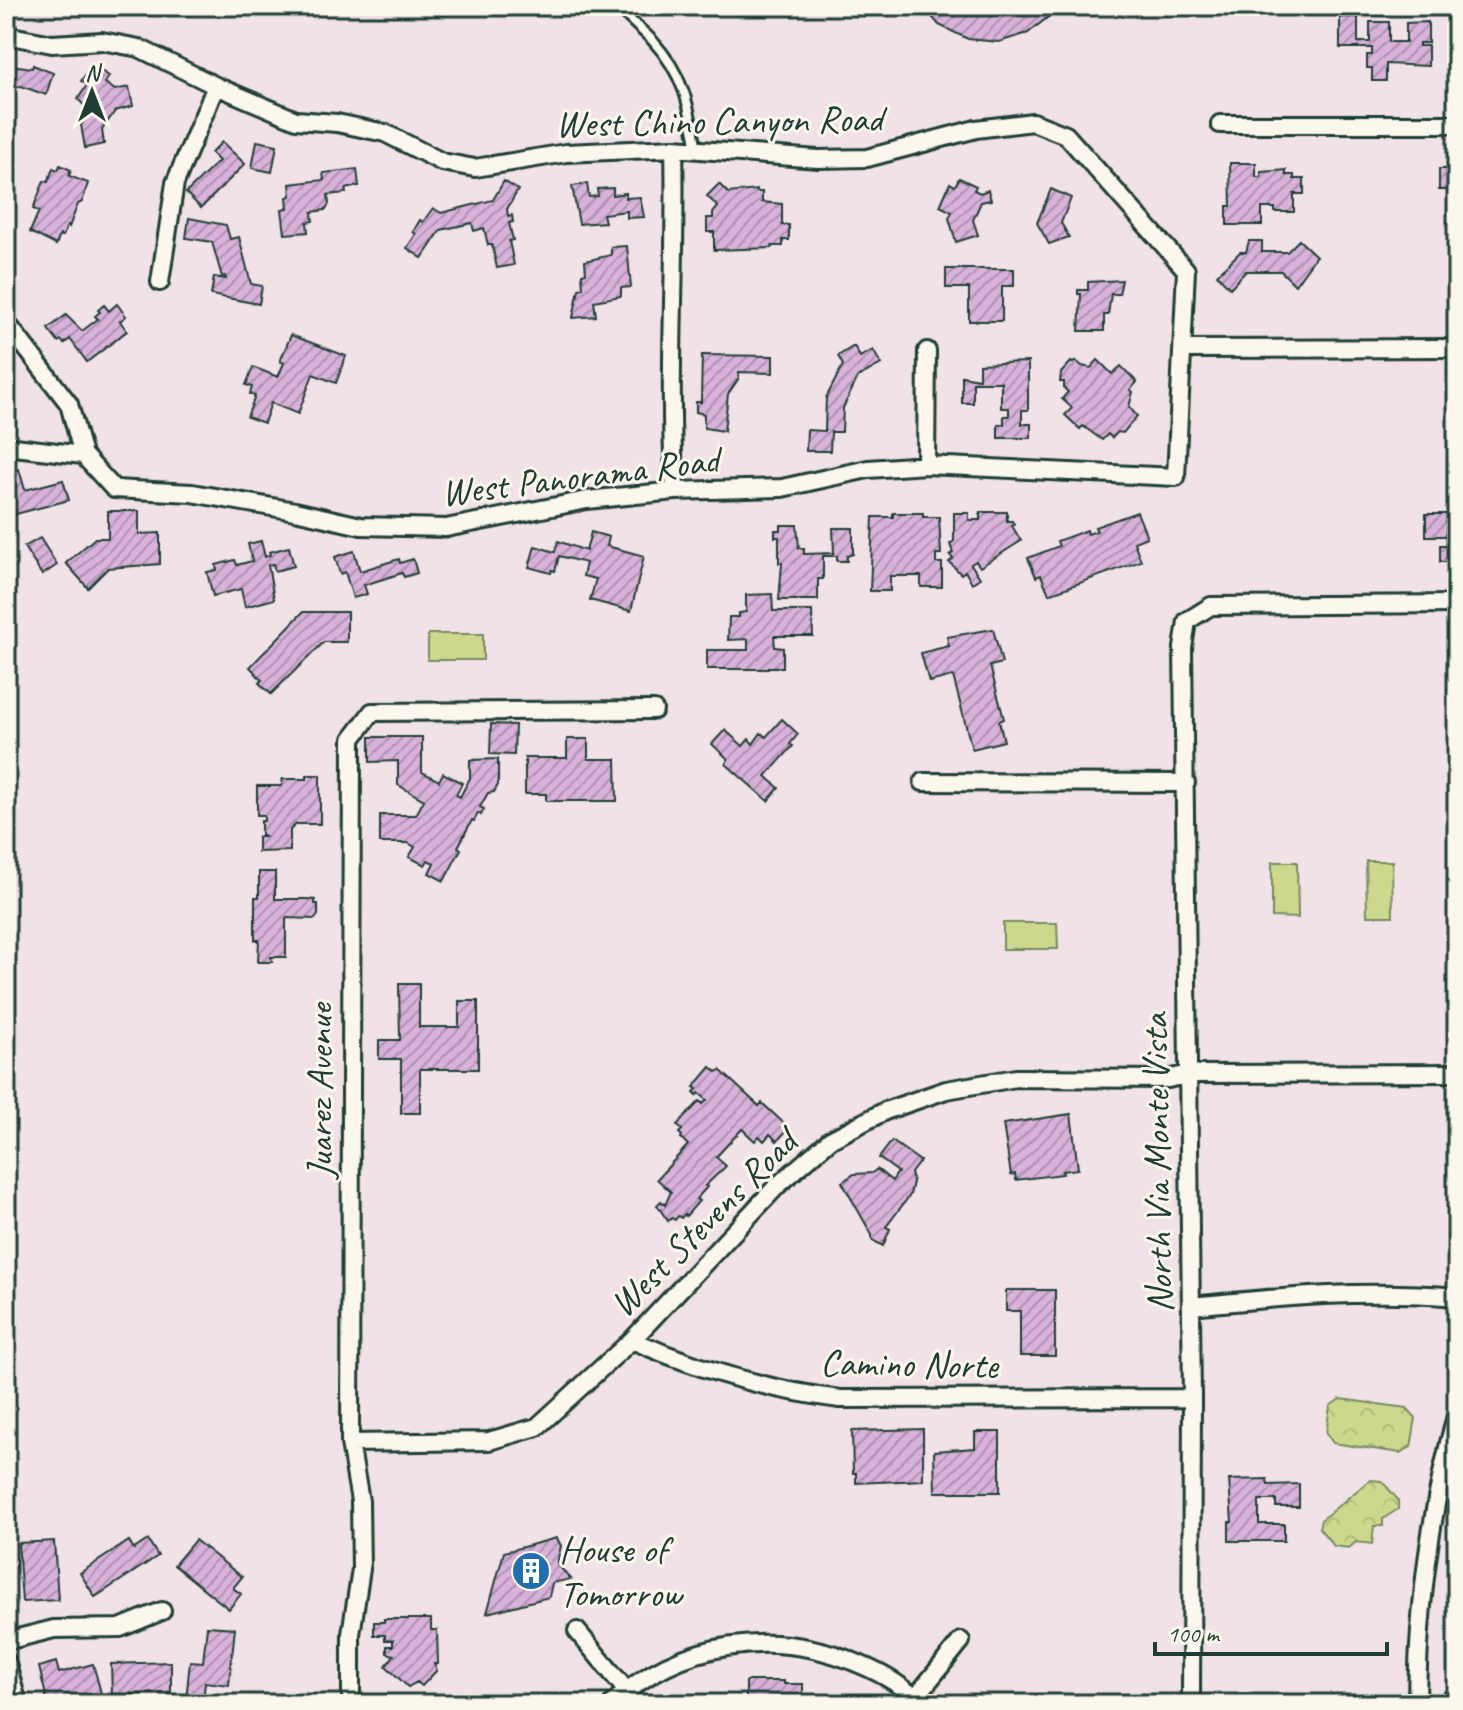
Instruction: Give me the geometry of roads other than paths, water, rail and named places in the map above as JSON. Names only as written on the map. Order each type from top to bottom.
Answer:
[{"type":"street","name":"West Chino Canyon Road","points":[[6,35],[52,44],[102,41],[139,48],[216,86],[296,120],[337,123],[385,133],[442,162],[475,168],[566,153],[674,148],[818,159],[867,158],[976,129],[1033,122],[1066,135],[1186,270],[1184,349]]},
{"type":"street","points":[[160,282],[175,183],[216,86]]},
{"type":"street","points":[[1220,124],[1457,124]]},
{"type":"street","points":[[674,148],[676,217],[671,438],[675,491]]},
{"type":"street","name":"West Panorama Road","points":[[6,322],[69,404],[83,455],[114,489],[192,493],[361,526],[446,528],[587,500],[675,491],[782,488],[868,469],[926,465],[1176,477],[1184,349]]},
{"type":"street","points":[[1184,349],[1457,348]]},
{"type":"street","points":[[926,465],[927,351]]},
{"type":"street","points":[[6,446],[83,455]]},
{"type":"street","name":"North Via Monte Vista","points":[[1191,1704],[1192,1398],[1183,648],[1187,621],[1211,606],[1457,604]]},
{"type":"street","name":"Juarez Avenue","points":[[351,1704],[351,1634],[361,1569],[360,1501],[350,1443],[352,739],[372,712],[654,710]]},
{"type":"street","points":[[923,782],[1186,783]]},
{"type":"street","name":"West Stevens Road","points":[[350,1443],[489,1441],[537,1427],[632,1340],[777,1186],[830,1140],[885,1111],[946,1090],[1016,1078],[1168,1079],[1188,1074],[1457,1073]]},
{"type":"street","points":[[1191,1306],[1305,1295],[1398,1291],[1457,1297]]},
{"type":"street","name":"Camino Norte","points":[[632,1340],[681,1362],[775,1389],[840,1399],[1192,1398]]},
{"type":"street","points":[[1417,1704],[1423,1586],[1446,1450],[1457,1412]]},
{"type":"street","points":[[6,1641],[54,1629],[120,1628],[162,1611]]},
{"type":"street","points":[[577,1631],[626,1690]]},
{"type":"street","points":[[612,1704],[626,1690],[684,1658],[732,1645],[775,1643],[812,1648],[842,1657],[876,1671],[918,1701],[961,1641]]},
{"type":"street","points":[[6,1661],[18,1704]]},
{"type":"street","points":[[1445,1704],[1457,1693]]},
{"type":"lane","points":[[617,6],[652,40],[675,69],[688,98],[697,150]]},
{"type":"place","name":"House of Tomorrow","points":[[531,1571]]}]
